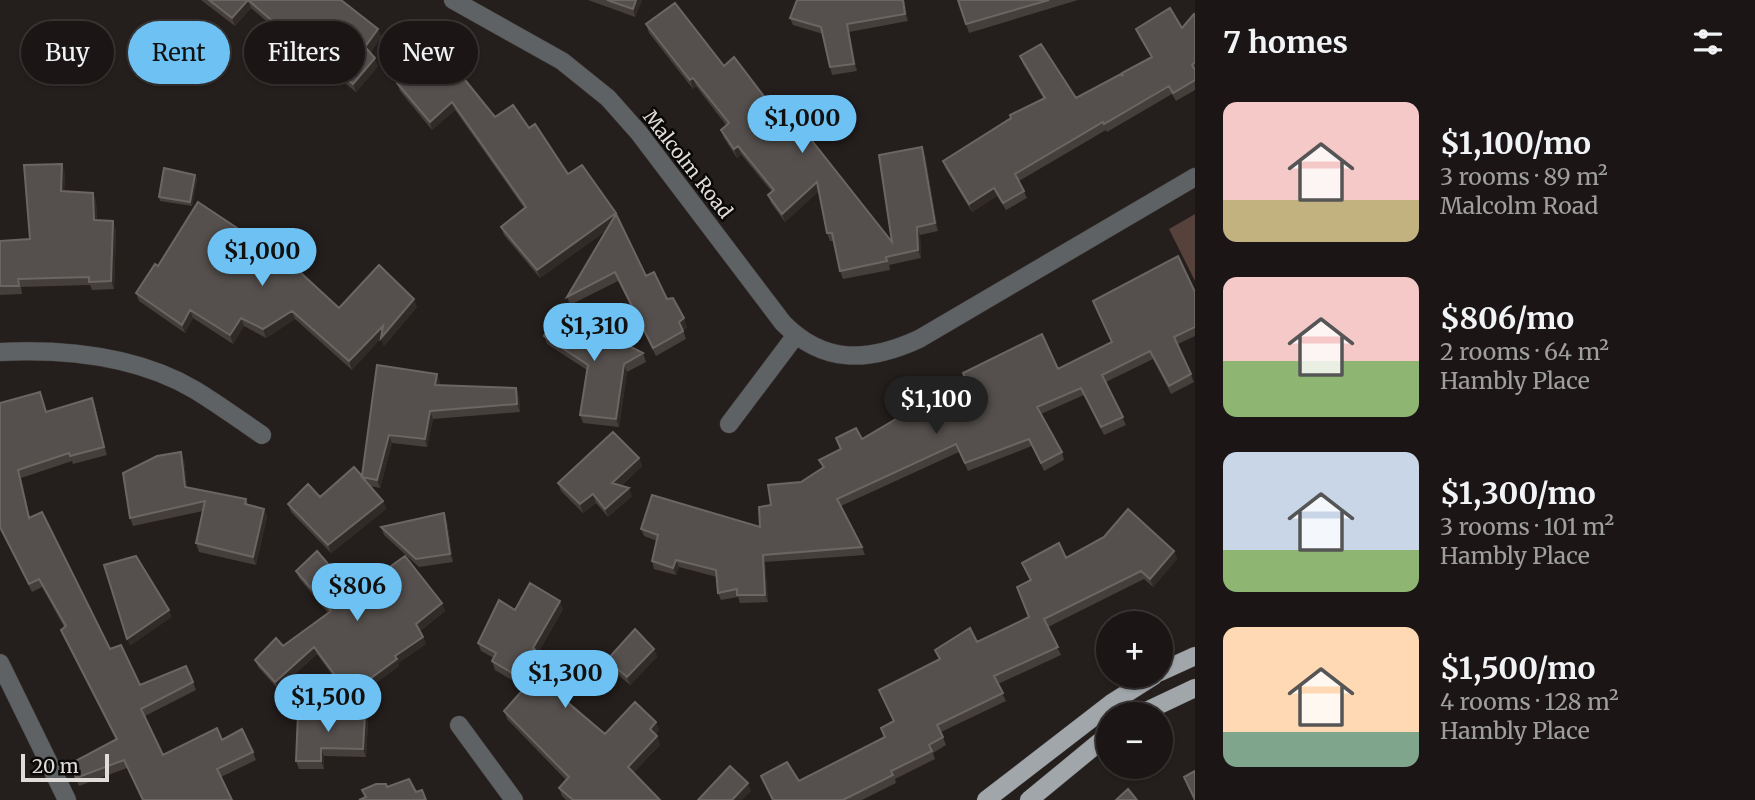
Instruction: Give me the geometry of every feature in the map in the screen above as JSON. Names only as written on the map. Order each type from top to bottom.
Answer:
[{"type":"main road","points":[[1173,667],[1195,656]]},
{"type":"main road","points":[[986,800],[1135,688]]},
{"type":"main road","points":[[1165,702],[1195,688]]},
{"type":"main road","points":[[1030,800],[1096,745]]},
{"type":"street","name":"Malcolm Road","points":[[453,0],[562,61],[608,98],[639,133],[775,312],[796,335],[810,345],[841,355],[872,356],[895,350],[1195,177]]},
{"type":"street","points":[[729,424],[796,335]]},
{"type":"street","points":[[0,352],[70,353],[132,363],[193,389],[262,435]]},
{"type":"street","points":[[0,663],[67,800]]},
{"type":"street","points":[[459,725],[514,800]]},
{"type":"shaded area","points":[[1195,214],[1195,281],[1169,229]]},
{"type":"building","points":[[209,0],[248,0],[232,18]]},
{"type":"building","points":[[248,0],[341,0],[378,29],[365,47],[365,21],[272,21]]},
{"type":"building","points":[[607,0],[636,0],[633,9]]},
{"type":"building","points":[[797,0],[903,0],[905,14],[847,24],[854,64],[830,67],[821,27],[790,18]]},
{"type":"building","points":[[958,0],[1049,0],[966,24]]},
{"type":"building","points":[[675,3],[724,66],[734,57],[782,120],[790,113],[892,242],[879,155],[922,147],[935,223],[917,227],[918,250],[886,257],[887,261],[840,271],[832,233],[827,233],[817,182],[782,214],[768,195],[774,190],[738,146],[734,149],[721,130],[729,123],[693,78],[690,80],[646,24]]},
{"type":"building","points":[[1170,8],[1182,28],[1195,15],[1195,62],[1192,65],[1195,80],[1173,93],[1169,86],[1015,174],[1024,191],[1003,203],[994,188],[969,204],[943,161],[1011,118],[1010,115],[1045,98],[1020,56],[1041,44],[1076,98],[1121,74],[1123,76],[1122,73],[1152,57],[1136,29]]},
{"type":"building","points":[[365,47],[375,58],[365,70]]},
{"type":"building","points":[[398,84],[468,84],[495,117],[513,105],[529,128],[535,124],[568,174],[582,165],[616,213],[537,270],[501,227],[526,207],[452,102],[430,122]]},
{"type":"building","points":[[62,164],[61,191],[93,193],[94,220],[113,221],[111,281],[89,282],[89,277],[18,279],[19,286],[0,286],[0,241],[30,239],[24,165]]},
{"type":"building","points":[[164,168],[195,175],[190,202],[159,197]]},
{"type":"building","points":[[198,202],[237,228],[234,232],[301,273],[339,308],[379,265],[414,299],[381,338],[383,326],[349,361],[292,311],[263,329],[241,318],[230,335],[190,310],[182,325],[136,293],[155,264],[158,266]]},
{"type":"building","points":[[616,214],[646,276],[654,272],[667,299],[673,298],[684,318],[679,322],[683,331],[653,348],[615,272],[567,297]]},
{"type":"building","points":[[1178,256],[1195,292],[1195,327],[1174,337],[1191,374],[1169,386],[1150,351],[1102,375],[1123,417],[1101,427],[1081,388],[1037,407],[1062,452],[1041,463],[1029,439],[965,463],[956,444],[837,499],[862,547],[763,555],[765,595],[737,595],[737,589],[718,593],[716,570],[676,560],[673,568],[652,561],[658,535],[641,529],[652,495],[760,527],[759,507],[771,505],[768,485],[801,482],[824,467],[819,460],[841,449],[836,438],[856,428],[862,439],[906,413],[903,407],[925,398],[931,409],[970,389],[963,373],[1042,334],[1058,369],[1112,342],[1093,301]]},
{"type":"building","points":[[559,310],[643,353],[624,364],[616,419],[580,415],[588,365],[544,336]]},
{"type":"building","points":[[377,365],[437,374],[435,385],[516,388],[517,404],[430,411],[425,439],[389,435],[377,480],[362,477],[383,501],[328,545],[288,504],[308,484],[320,497],[354,467],[362,476]]},
{"type":"building","points":[[40,392],[46,412],[92,398],[104,447],[70,456],[69,453],[18,470],[29,518],[42,512],[110,649],[121,645],[140,685],[186,666],[193,682],[141,709],[163,755],[217,728],[222,740],[242,729],[253,752],[217,769],[232,800],[143,800],[124,760],[76,778],[70,764],[117,739],[61,630],[66,626],[39,579],[29,584],[0,527],[0,403]]},
{"type":"building","points":[[613,432],[639,458],[612,483],[629,488],[605,509],[593,494],[580,504],[558,483]]},
{"type":"building","points":[[181,452],[185,487],[246,499],[245,504],[264,509],[253,557],[196,543],[205,501],[130,518],[123,473],[157,456]]},
{"type":"building","points":[[1128,509],[1174,551],[1150,579],[1141,571],[1044,619],[1058,647],[994,676],[1003,693],[937,725],[943,737],[929,745],[932,751],[891,771],[893,775],[843,800],[773,800],[761,776],[787,762],[799,781],[885,737],[881,728],[894,721],[879,690],[940,659],[935,650],[970,628],[977,642],[1029,617],[1017,587],[1031,580],[1022,563],[1059,543],[1066,558],[1104,537]]},
{"type":"building","points":[[444,513],[450,554],[416,559],[381,527]]},
{"type":"building","points":[[317,551],[353,593],[405,556],[442,603],[416,624],[423,637],[349,694],[314,647],[275,682],[255,660],[276,638],[283,646],[331,611],[296,571]]},
{"type":"building","points":[[136,556],[169,610],[127,639],[104,565]]},
{"type":"building","points":[[530,583],[560,601],[533,648],[569,682],[559,695],[605,734],[635,702],[656,722],[650,729],[657,736],[628,767],[660,800],[573,800],[559,788],[569,777],[504,711],[529,683],[492,661],[496,653],[478,643],[499,600],[515,610]]},
{"type":"building","points":[[635,629],[654,649],[627,677],[607,660]]},
{"type":"building","points":[[298,713],[365,714],[363,749],[321,748],[321,761],[296,761]]},
{"type":"building","points":[[730,766],[748,783],[732,800],[698,800]]},
{"type":"building","points":[[1195,771],[1195,800],[1184,777]]},
{"type":"building","points":[[409,779],[416,792],[422,790],[426,800],[359,800],[366,797],[362,790],[376,784],[386,784],[387,787]]},
{"type":"building","points":[[1128,789],[1137,800],[1116,800]]}]
